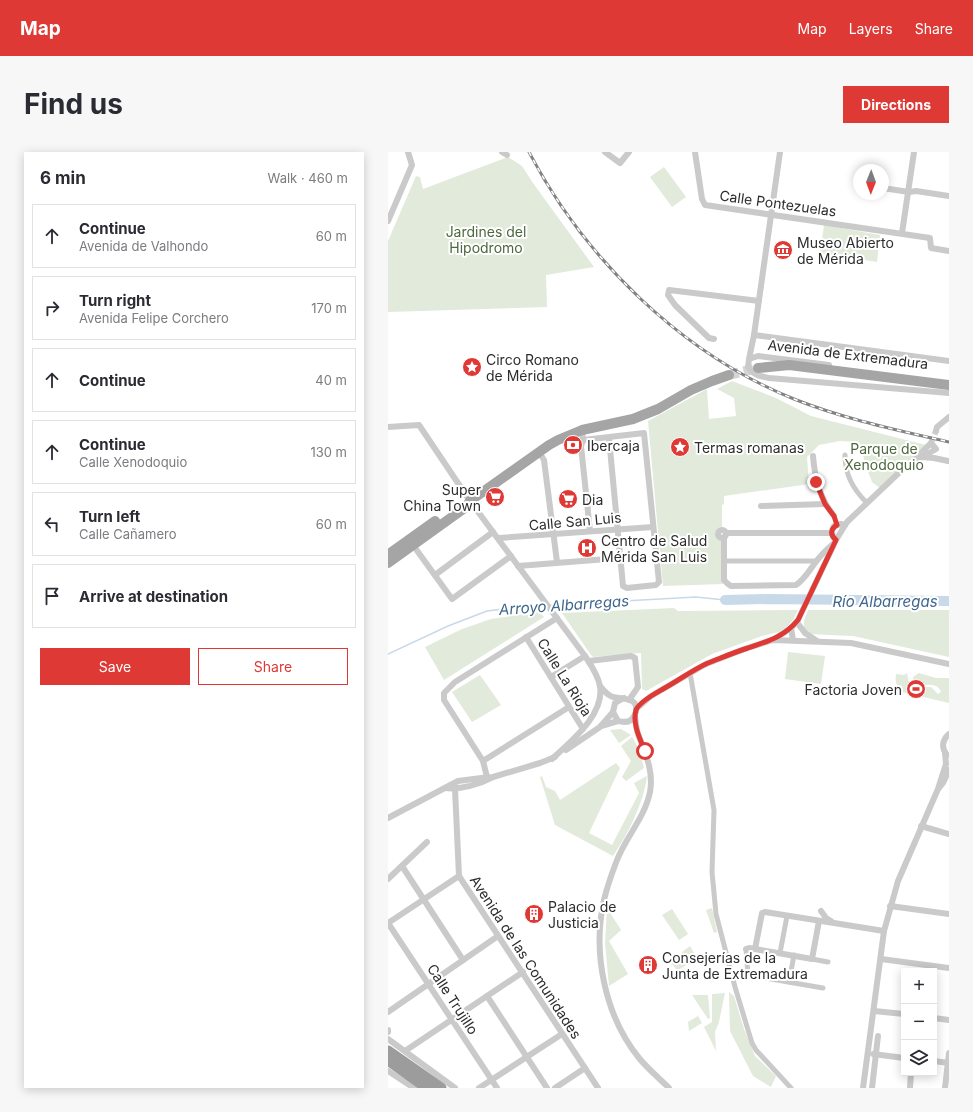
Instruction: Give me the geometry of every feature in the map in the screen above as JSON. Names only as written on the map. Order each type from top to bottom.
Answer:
[{"type":"highway","points":[[388,1051],[441,1088]]},
{"type":"highway","points":[[388,1060],[427,1088]]},
{"type":"main road","name":"Avenida de Extremadura","points":[[758,368],[789,365],[949,384]]},
{"type":"main road","points":[[390,556],[462,502],[469,499],[558,440],[582,435],[633,419],[658,409],[691,390],[729,375]]},
{"type":"main road","points":[[390,556],[413,545],[466,507],[469,499]]},
{"type":"street","points":[[388,219],[412,165],[408,152]]},
{"type":"street","points":[[605,152],[620,163],[629,152]]},
{"type":"street","name":"Calle Pontezuelas","points":[[694,152],[702,199],[705,205],[930,238],[931,248],[949,251]]},
{"type":"street","points":[[749,359],[754,335],[780,152]]},
{"type":"street","points":[[902,233],[914,152]]},
{"type":"street","points":[[889,189],[949,196]]},
{"type":"street","points":[[714,340],[709,338],[675,305],[668,295],[669,290],[759,301]]},
{"type":"street","points":[[754,335],[949,361]]},
{"type":"street","points":[[752,347],[758,356]]},
{"type":"street","name":"Avenida de Extremadura","points":[[949,384],[934,379],[758,356],[749,359],[748,367],[751,371],[764,377],[949,393]]},
{"type":"street","name":"Avenida de Extremadura","points":[[898,379],[909,389]]},
{"type":"street","points":[[936,431],[937,427],[949,417]]},
{"type":"street","points":[[388,427],[419,425],[469,499],[587,658],[596,674],[600,689],[600,700],[596,711],[583,729],[552,759]]},
{"type":"street","points":[[590,531],[581,446],[582,435],[609,438],[644,433],[659,582],[656,585],[627,588],[623,586],[609,438]]},
{"type":"street","points":[[793,640],[797,634],[798,622],[811,593],[835,541],[845,525],[931,443],[949,461]]},
{"type":"street","points":[[911,463],[936,449]]},
{"type":"street","points":[[539,452],[544,460],[557,562]]},
{"type":"street","points":[[844,455],[846,469],[852,485],[857,493],[867,503]]},
{"type":"street","points":[[813,456],[816,482],[825,504],[834,516],[845,525]]},
{"type":"street","points":[[921,457],[949,461]]},
{"type":"street","points":[[760,506],[825,504]]},
{"type":"street","points":[[834,516],[837,525]]},
{"type":"street","points":[[831,533],[833,528],[837,525],[845,525]]},
{"type":"street","name":"Calle San Luis","points":[[499,538],[653,527]]},
{"type":"street","points":[[435,575],[493,532]]},
{"type":"street","points":[[831,533],[835,541]]},
{"type":"street","points":[[831,533],[725,535],[724,580],[731,586],[796,585],[801,582],[825,551],[835,541]]},
{"type":"street","points":[[413,545],[452,599],[511,556]]},
{"type":"street","points":[[518,566],[620,558]]},
{"type":"street","points":[[724,561],[816,562]]},
{"type":"street","points":[[490,777],[482,761],[444,700],[444,693],[454,682],[556,617]]},
{"type":"street","points":[[669,1088],[639,1057],[622,1031],[608,997],[603,978],[600,955],[600,925],[604,900],[618,858],[646,804],[650,791],[650,769],[638,732],[635,716],[636,709],[652,696],[690,673],[718,659],[774,640],[798,622]]},
{"type":"street","points":[[798,622],[805,633],[818,641]]},
{"type":"street","points":[[791,628],[793,640]]},
{"type":"street","name":"Calle La Rioja","points":[[526,637],[583,729]]},
{"type":"street","points":[[774,640],[851,643],[949,664]]},
{"type":"street","points":[[551,677],[587,658],[631,656],[635,658],[638,687],[629,700]]},
{"type":"street","points":[[690,673],[714,810],[712,872],[716,914],[752,1043],[756,1050],[791,1088]]},
{"type":"street","points":[[600,689],[613,697],[629,700],[636,709]]},
{"type":"street","points":[[600,689],[610,701],[613,709],[622,722],[638,732]]},
{"type":"street","points":[[388,818],[450,787],[468,782],[473,778],[490,777],[552,759],[600,727],[618,700],[629,700],[652,696]]},
{"type":"street","points":[[482,761],[570,707]]},
{"type":"street","points":[[600,727],[632,719],[635,716]]},
{"type":"street","points":[[863,1088],[884,931],[890,906],[898,880],[938,788],[946,764],[947,755],[943,744],[944,740],[949,734]]},
{"type":"street","points":[[938,788],[948,774]]},
{"type":"street","points":[[450,787],[487,780],[490,777]]},
{"type":"street","name":"Avenida de las Comunidades","points":[[450,787],[459,876],[598,1088]]},
{"type":"street","points":[[921,826],[949,834]]},
{"type":"street","points":[[388,879],[427,842]]},
{"type":"street","points":[[402,866],[463,960]]},
{"type":"street","points":[[388,923],[459,876]]},
{"type":"street","points":[[890,906],[949,914]]},
{"type":"street","points":[[821,911],[826,918],[836,923]]},
{"type":"street","points":[[755,948],[762,913],[765,912],[884,931]]},
{"type":"street","points":[[780,953],[787,916]]},
{"type":"street","points":[[812,959],[819,921]]},
{"type":"street","name":"Calle Trujillo","points":[[388,923],[497,1088]]},
{"type":"street","points":[[388,1012],[498,936]]},
{"type":"street","points":[[823,988],[748,975],[746,949],[755,948],[828,962]]},
{"type":"street","points":[[789,982],[794,955]]},
{"type":"street","points":[[881,959],[949,968]]},
{"type":"street","points":[[405,1051],[523,972]]},
{"type":"street","points":[[487,996],[548,1088]]},
{"type":"street","points":[[874,1011],[901,1014]]},
{"type":"street","points":[[937,1018],[949,1020]]},
{"type":"street","points":[[479,1088],[562,1034]]},
{"type":"street","points":[[872,1088],[878,1036]]},
{"type":"street","points":[[388,1039],[455,1088]]},
{"type":"street","points":[[868,1053],[901,1058]]},
{"type":"street","points":[[945,1088],[949,1053]]},
{"type":"street","points":[[937,1061],[948,1063]]},
{"type":"street","points":[[555,1088],[585,1068]]},
{"type":"street","points":[[388,1071],[405,1085],[414,1088]]},
{"type":"street","points":[[910,1088],[912,1076]]},
{"type":"green space","name":"Jardines del Hipodromo","points":[[508,157],[522,166],[594,267],[546,275],[547,307],[388,312],[388,241],[416,176],[420,177],[423,189]]},
{"type":"green space","points":[[664,167],[686,197],[672,207],[650,177]]},
{"type":"green space","points":[[824,225],[880,235],[877,262],[820,253]]},
{"type":"green space","name":"Parque de Xenodoquio","points":[[732,381],[776,398],[811,416],[926,445],[880,488],[872,482],[863,454],[856,442],[840,441],[819,445],[807,457],[809,484],[724,496],[724,504],[722,505],[722,527],[718,528],[715,533],[717,538],[722,540],[723,584],[663,586],[648,421],[707,389],[709,419],[736,416],[734,398],[717,389]]},
{"type":"green space","points":[[674,608],[678,611],[798,610],[793,620],[787,627],[779,632],[762,636],[712,654],[646,691],[642,689],[641,653],[593,657],[562,613]]},
{"type":"green space","points":[[808,610],[949,610],[949,657],[853,636],[809,634],[804,629],[804,620]]},
{"type":"green space","points":[[540,612],[544,617],[444,680],[425,647],[462,629],[491,619]]},
{"type":"green space","points":[[788,652],[825,656],[821,684],[785,679]]},
{"type":"green space","name":"Factoria Joven","points":[[907,673],[909,685],[931,687],[938,694],[941,692],[937,686],[916,685],[913,682],[913,677],[919,673],[936,678],[949,678],[949,703],[902,692],[896,684],[896,674],[904,675]]},
{"type":"green space","points":[[480,675],[501,705],[472,722],[452,692]]},
{"type":"green space","points":[[621,729],[631,735],[619,743],[610,730]]},
{"type":"green space","points":[[632,737],[639,749],[644,768],[626,781],[622,777],[631,761],[621,746]]},
{"type":"green space","points":[[616,763],[620,768],[589,833],[612,845],[639,793],[634,783],[647,776],[639,807],[624,838],[613,856],[555,825],[540,777],[542,776],[546,787],[555,791],[560,800]]},
{"type":"green space","points":[[607,908],[621,930],[609,941],[628,974],[609,986],[605,943]]},
{"type":"green space","points":[[712,908],[717,932],[714,933],[706,910]]},
{"type":"green space","points":[[672,909],[688,934],[679,940],[662,915]]},
{"type":"green space","points":[[690,946],[697,958],[677,971],[669,959],[679,954],[684,961],[686,960],[682,952]]},
{"type":"green space","points":[[729,992],[734,996],[744,1029],[755,1056],[776,1076],[771,1087],[753,1076],[730,1031]]},
{"type":"green space","points":[[725,993],[719,1022],[715,1032],[716,1051],[704,1027],[712,1022],[712,994]]},
{"type":"green space","points":[[692,995],[708,995],[710,1018],[708,1019]]},
{"type":"green space","points":[[698,1016],[702,1023],[689,1031],[688,1022]]},
{"type":"waterway","name":"Arroyo Albarregas","points":[[551,605],[696,597],[725,600]]},
{"type":"waterway","name":"Río Albarregas","points":[[725,600],[949,601]]},
{"type":"waterway","name":"Arroyo Albarregas","points":[[388,654],[448,626],[487,611],[545,605]]},
{"type":"tunnel","points":[[729,375],[758,368]]},
{"type":"tunnel","points":[[931,443],[936,431]]},
{"type":"railway","points":[[529,152],[552,191],[578,229],[608,265],[640,299],[676,329],[713,356],[753,380],[813,406],[871,424],[949,442]]},
{"type":"place","name":"Museo Abierto de Mérida","points":[[783,250]]},
{"type":"place","name":"Circo Romano de Mérida","points":[[472,367]]},
{"type":"place","name":"Ibercaja","points":[[573,445]]},
{"type":"place","name":"Termas romanas","points":[[680,447]]},
{"type":"place","name":"Super China Town","points":[[495,497]]},
{"type":"place","name":"Dia","points":[[568,499]]},
{"type":"place","name":"Centro de Salud Mérida San Luis","points":[[587,548]]},
{"type":"place","name":"Factoria Joven","points":[[916,689]]},
{"type":"place","name":"Palacio de Justicia","points":[[534,914]]},
{"type":"place","name":"Consejerías de la Junta de Extremadura","points":[[648,965]]},
{"type":"route","points":[[645,751],[638,732],[635,716],[636,709],[640,704],[706,664],[747,648],[774,640],[778,636],[785,633],[798,620],[836,540],[831,533],[834,526],[837,525],[834,516],[825,504],[816,482]]}]
